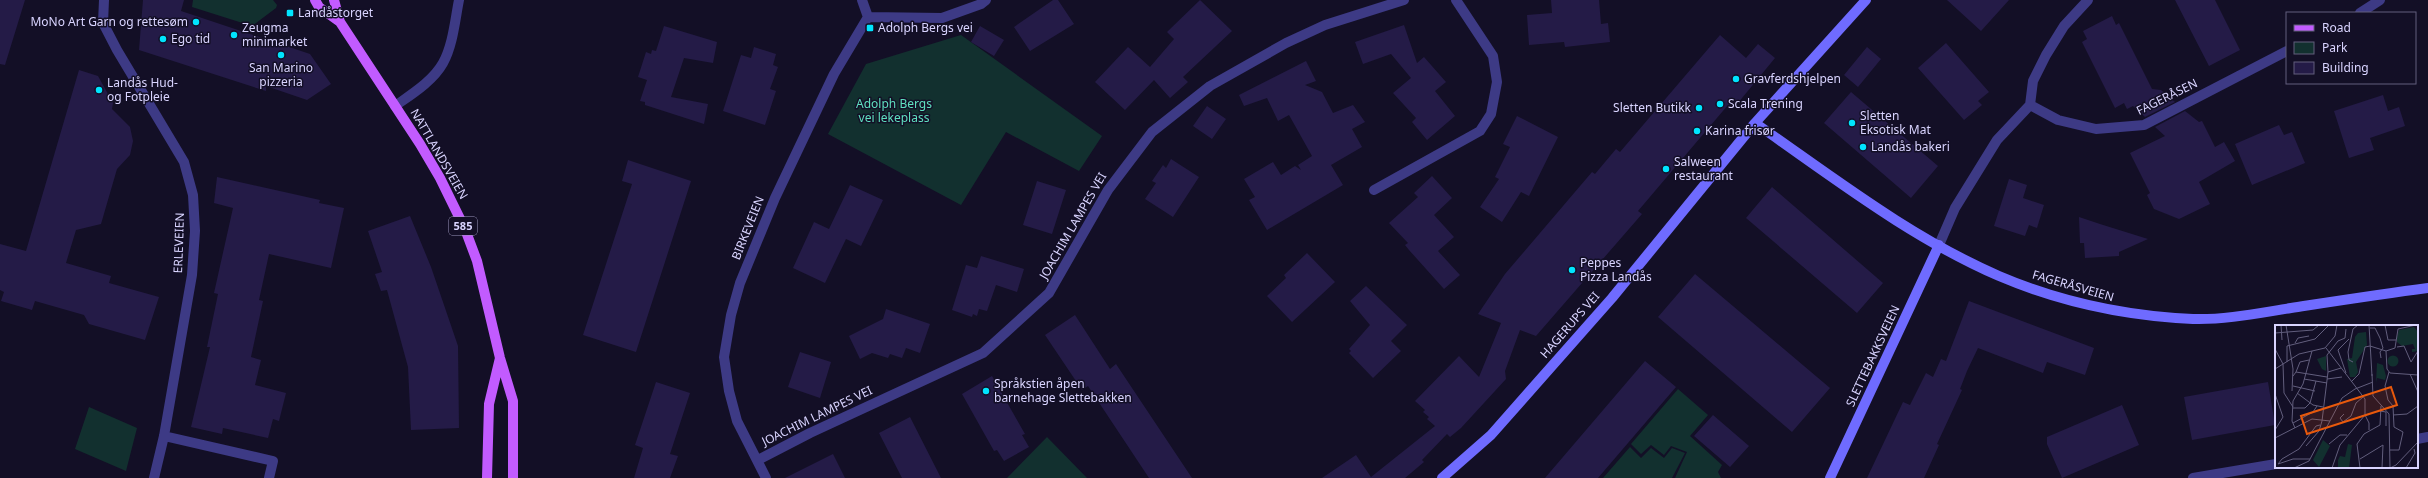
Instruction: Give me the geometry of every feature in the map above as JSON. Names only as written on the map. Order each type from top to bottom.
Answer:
[{"type":"main road","name":"NATTLANDSVEIEN","points":[[315,0],[319,7],[340,22]]},
{"type":"main road","name":"NATTLANDSVEIEN","points":[[334,0],[340,22],[440,178],[465,229],[486,296],[500,358],[513,401],[513,478]]},
{"type":"main road","name":"NATTLANDSVEIEN","points":[[488,478],[489,404],[500,358]]},
{"type":"street","name":"ERLEVEIEN","points":[[104,0],[103,22],[117,50],[184,162],[193,195],[195,231],[192,275],[164,436],[154,478]]},
{"type":"street","points":[[395,106],[422,86],[443,63],[449,48],[459,0]]},
{"type":"street","points":[[862,0],[868,17],[942,18],[981,4],[986,0]]},
{"type":"street","name":"JOACHIM LAMPES VEI","points":[[758,460],[810,433],[983,353],[1049,293],[1108,190],[1152,132],[1210,86],[1286,43],[1325,25],[1404,0]]},
{"type":"street","points":[[1374,190],[1480,131],[1491,114],[1497,82],[1493,56],[1456,0]]},
{"type":"street","name":"HAGERUPS VEI","points":[[1442,478],[1502,423],[1612,298],[1755,123],[1866,0]]},
{"type":"street","points":[[1939,245],[1955,208],[1997,140],[2030,105],[2033,81],[2046,55],[2064,26],[2088,0]]},
{"type":"street","points":[[2362,12],[2380,0]]},
{"type":"street","name":"BIRKEVEIEN","points":[[766,478],[737,421],[729,391],[724,357],[731,315],[740,283],[775,198],[834,74],[868,17]]},
{"type":"street","name":"FAGERÅSEN","points":[[2030,105],[2058,120],[2096,129],[2144,124],[2286,52]]},
{"type":"street","name":"FAGERÅSVEIEN","points":[[1755,123],[1903,224],[1998,276],[2050,295],[2117,312],[2195,319],[2254,314],[2428,288]]},
{"type":"street","name":"SLETTEBAKKSVEIEN","points":[[1830,478],[1939,245]]},
{"type":"street","points":[[164,436],[273,461],[269,478]]},
{"type":"street","points":[[2418,439],[2428,437]]},
{"type":"street","points":[[2193,478],[2275,464]]},
{"type":"green space","points":[[193,0],[273,0],[277,5],[276,8],[252,26],[192,7]]},
{"type":"green space","name":"Adolph Bergs vei lekeplass","points":[[961,35],[1102,136],[1079,171],[1006,132],[961,205],[828,134],[866,64]]},
{"type":"green space","points":[[1678,389],[1708,415],[1690,436],[1722,465],[1718,472],[1721,478],[1675,478],[1687,452],[1671,446],[1664,455],[1651,445],[1641,454],[1631,444]]},
{"type":"green space","points":[[89,407],[137,428],[126,471],[75,449]]},
{"type":"green space","points":[[1047,437],[1087,478],[1007,478]]},
{"type":"green space","points":[[1630,447],[1641,458],[1651,448],[1664,458],[1672,448],[1685,453],[1672,478],[1603,478]]},
{"type":"building","points":[[0,0],[25,0],[5,65],[0,64]]},
{"type":"building","points":[[143,0],[184,0],[181,11],[310,54],[331,84],[307,100],[266,86],[266,91],[139,50]]},
{"type":"building","points":[[1053,0],[1058,0],[1074,24],[1030,51],[1014,27]]},
{"type":"building","points":[[1200,0],[1232,31],[1183,77],[1188,82],[1170,98],[1154,80],[1125,110],[1095,82],[1128,47],[1150,67],[1174,39],[1167,32]]},
{"type":"building","points":[[1551,0],[1599,0],[1601,24],[1608,23],[1610,42],[1565,47],[1564,42],[1529,45],[1527,15],[1552,13]]},
{"type":"building","points":[[1947,0],[2009,0],[1981,31]]},
{"type":"building","points":[[2175,0],[2215,0],[2240,50],[2209,66]]},
{"type":"building","points":[[2112,16],[2116,25],[2119,23],[2152,89],[2161,90],[2175,102],[2145,117],[2133,106],[2127,109],[2124,103],[2115,108],[2082,42],[2087,39],[2083,31]]},
{"type":"building","points":[[1404,25],[1417,63],[1424,57],[1446,82],[1435,91],[1455,116],[1427,140],[1412,122],[1416,118],[1393,93],[1411,78],[1391,54],[1363,64],[1355,42]]},
{"type":"building","points":[[664,26],[717,42],[713,63],[684,58],[671,97],[708,104],[704,124],[645,105],[645,102],[640,101],[647,80],[638,77],[646,52],[651,54],[652,50],[656,51]]},
{"type":"building","points":[[980,26],[1004,40],[994,56],[971,42]]},
{"type":"building","points":[[1720,35],[1746,58],[1758,44],[1775,58],[1733,109],[1728,105],[1638,211],[1642,214],[1536,336],[1520,330],[1505,371],[1506,379],[1461,428],[1450,437],[1447,434],[1422,460],[1424,462],[1405,478],[1322,478],[1356,455],[1371,477],[1435,426],[1427,419],[1429,417],[1423,412],[1425,410],[1415,401],[1459,356],[1479,377],[1501,323],[1478,314],[1505,274],[1592,172],[1595,174],[1616,149],[1620,152]]},
{"type":"building","points":[[1946,43],[1989,92],[1978,101],[1982,105],[1964,120],[1918,68]]},
{"type":"building","points":[[754,47],[776,54],[773,65],[778,67],[770,89],[776,91],[765,125],[723,111],[741,55],[751,58]]},
{"type":"building","points":[[1867,47],[1881,59],[1858,87],[1844,75]]},
{"type":"building","points":[[1306,61],[1316,81],[1305,85],[1322,92],[1333,113],[1353,105],[1365,122],[1352,129],[1362,147],[1331,165],[1343,185],[1267,230],[1249,200],[1255,197],[1244,179],[1273,162],[1281,175],[1295,166],[1301,170],[1298,165],[1312,156],[1289,115],[1278,121],[1267,98],[1244,106],[1239,95]]},
{"type":"building","points":[[79,70],[98,76],[113,103],[112,109],[130,127],[133,141],[130,155],[117,169],[101,224],[76,230],[66,263],[111,276],[109,283],[159,297],[145,340],[89,324],[84,315],[35,301],[32,310],[1,301],[4,292],[0,290],[0,244],[26,251]]},
{"type":"building","points":[[1851,92],[1938,166],[1911,198],[1824,123]]},
{"type":"building","points":[[2383,95],[2388,111],[2399,107],[2405,126],[2370,138],[2374,150],[2349,158],[2334,111]]},
{"type":"building","points":[[1207,106],[1226,119],[1212,139],[1193,126]]},
{"type":"building","points":[[2185,111],[2199,122],[2202,121],[2215,147],[2224,142],[2235,161],[2199,182],[2210,204],[2179,219],[2154,209],[2147,195],[2150,193],[2130,153],[2165,136],[2155,127]]},
{"type":"building","points":[[1517,116],[1558,137],[1529,196],[1521,192],[1502,222],[1480,207],[1499,179],[1495,177],[1510,147],[1503,144]]},
{"type":"building","points":[[2279,125],[2284,135],[2292,132],[2305,163],[2252,185],[2235,144]]},
{"type":"building","points":[[1171,159],[1199,177],[1173,217],[1145,199],[1156,183],[1152,181],[1163,165],[1166,168]]},
{"type":"building","points":[[628,160],[691,181],[636,352],[583,335],[632,184],[622,181]]},
{"type":"building","points":[[1432,176],[1452,198],[1434,215],[1454,237],[1438,251],[1460,275],[1444,289],[1409,250],[1405,245],[1408,243],[1389,223],[1418,197],[1414,193]]},
{"type":"building","points":[[217,177],[320,200],[319,203],[344,208],[331,268],[269,254],[259,300],[263,301],[251,357],[261,360],[255,385],[286,393],[279,421],[273,419],[268,438],[223,428],[222,434],[191,427],[210,347],[207,347],[218,294],[214,293],[233,208],[214,203]]},
{"type":"building","points":[[2009,179],[2027,185],[2023,198],[2044,205],[2037,228],[2029,225],[2025,236],[1994,226]]},
{"type":"building","points":[[1037,181],[1066,190],[1052,234],[1023,225]]},
{"type":"building","points":[[850,185],[883,200],[861,246],[846,239],[825,283],[793,268],[814,222],[829,229]]},
{"type":"building","points":[[1772,187],[1883,283],[1857,313],[1746,218]]},
{"type":"building","points":[[410,216],[431,267],[458,346],[459,428],[411,430],[408,367],[387,290],[381,291],[375,274],[382,272],[368,231]]},
{"type":"building","points":[[2079,217],[2148,239],[2119,252],[2119,256],[2085,258],[2084,243],[2080,243]]},
{"type":"building","points":[[1307,253],[1335,282],[1292,322],[1267,296],[1286,278],[1284,275]]},
{"type":"building","points":[[981,256],[1024,269],[1017,292],[996,285],[987,311],[979,309],[977,316],[973,314],[972,317],[952,310],[966,265],[977,268]]},
{"type":"building","points":[[1695,274],[1830,388],[1792,432],[1658,317]]},
{"type":"building","points":[[1366,286],[1407,325],[1391,341],[1401,351],[1373,378],[1349,353],[1351,351],[1349,349],[1370,325],[1350,301]]},
{"type":"building","points":[[1969,301],[2094,348],[2085,375],[2047,362],[2043,373],[1978,348],[1960,389],[1962,390],[1937,444],[1939,445],[1924,478],[1867,478],[1903,402],[1910,405],[1926,373],[1933,377],[1941,359],[1946,361]]},
{"type":"building","points":[[886,309],[930,324],[920,353],[906,348],[902,358],[890,354],[888,358],[872,353],[860,359],[849,336],[883,319]]},
{"type":"building","points":[[1075,315],[1110,369],[1116,364],[1192,478],[1149,478],[1088,386],[1082,390],[1045,335]]},
{"type":"building","points":[[800,352],[831,362],[820,398],[788,387]]},
{"type":"building","points":[[1645,361],[1676,387],[1598,478],[1545,478]]},
{"type":"building","points":[[992,376],[1025,434],[1022,435],[1029,447],[1004,461],[997,450],[994,451],[962,394]]},
{"type":"building","points":[[656,382],[690,393],[670,454],[678,456],[670,478],[634,478],[643,448],[635,445]]},
{"type":"building","points":[[2268,382],[2275,425],[2192,440],[2184,397]]},
{"type":"building","points":[[2122,405],[2139,445],[2062,478],[2047,444],[2047,437]]},
{"type":"building","points":[[1713,415],[1749,446],[1730,467],[1694,436]]},
{"type":"building","points":[[910,417],[941,478],[902,478],[879,433]]},
{"type":"building","points":[[833,454],[845,478],[785,478]]},
{"type":"place","name":"Landåstorget","points":[[290,13]]},
{"type":"place","name":"MoNo Art Garn og rettesøm","points":[[196,22]]},
{"type":"place","name":"Adolph Bergs vei","points":[[870,28]]},
{"type":"place","name":"Zeugma minimarket","points":[[234,35]]},
{"type":"place","name":"Ego tid","points":[[163,39]]},
{"type":"place","name":"San Marino pizzeria","points":[[281,55]]},
{"type":"place","name":"Gravferdshjelpen","points":[[1736,79]]},
{"type":"place","name":"Landås Hud- og Fotpleie","points":[[99,90]]},
{"type":"place","name":"Scala Trening","points":[[1720,104]]},
{"type":"place","name":"Sletten Butikk","points":[[1699,108]]},
{"type":"place","name":"Sletten Eksotisk Mat","points":[[1852,123]]},
{"type":"place","name":"Karina frisør","points":[[1697,131]]},
{"type":"place","name":"Landås bakeri","points":[[1863,147]]},
{"type":"place","name":"Salween restaurant","points":[[1666,169]]},
{"type":"place","name":"Peppes Pizza Landås","points":[[1572,270]]},
{"type":"place","name":"Språkstien åpen barnehage Slettebakken","points":[[986,391]]}]
